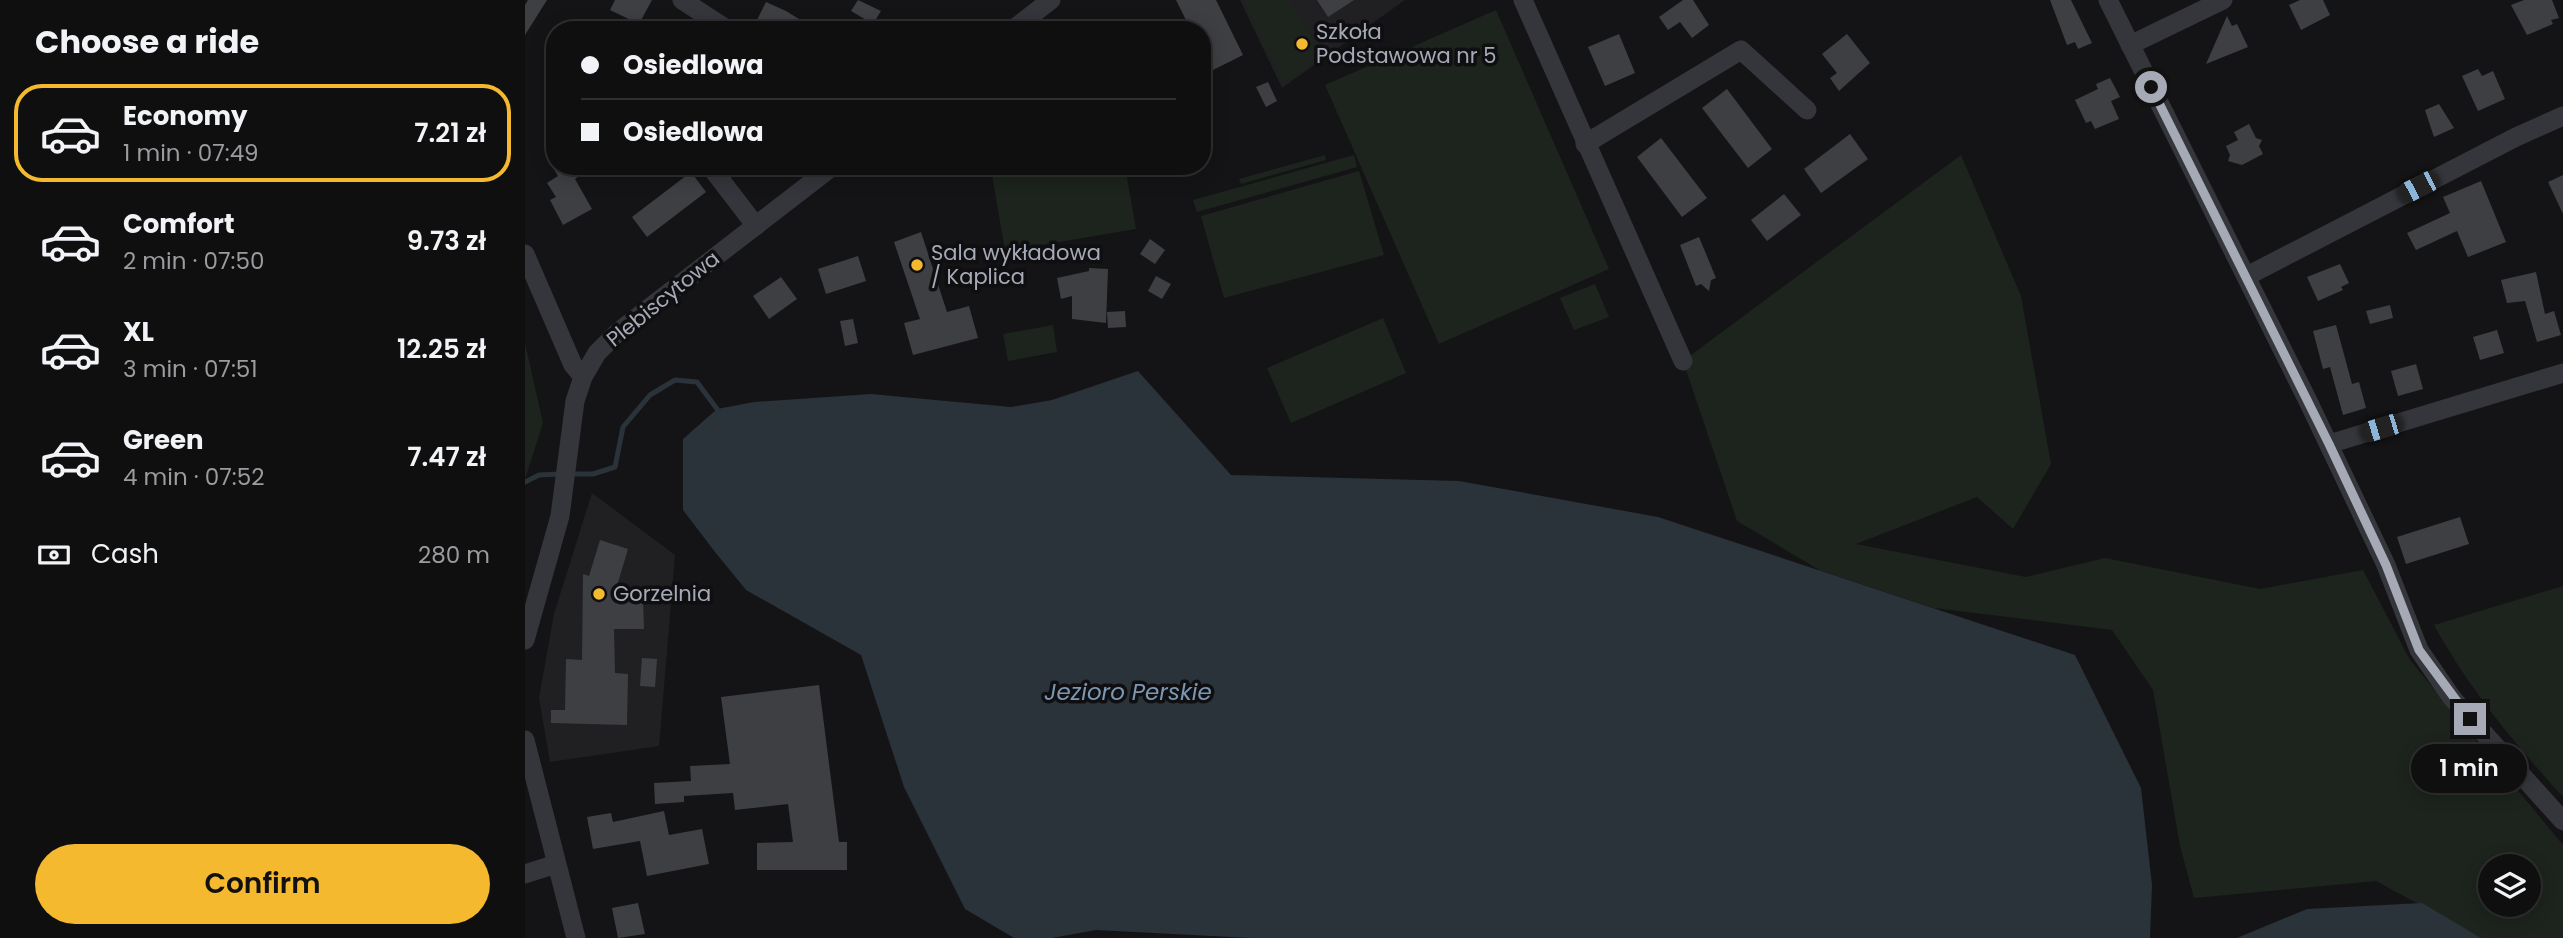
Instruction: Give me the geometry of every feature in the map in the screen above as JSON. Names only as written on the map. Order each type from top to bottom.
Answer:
[{"type":"street","points":[[682,0],[714,21]]},
{"type":"street","points":[[1024,21],[1051,0]]},
{"type":"street","points":[[1524,0],[1682,361]]},
{"type":"street","points":[[2108,0],[2329,444],[2386,565],[2419,650],[2452,698],[2563,821]]},
{"type":"street","points":[[2130,45],[2223,0]]},
{"type":"street","points":[[1585,144],[1741,50],[1807,110]]},
{"type":"street","points":[[2247,276],[2516,137],[2563,116]]},
{"type":"street","points":[[717,175],[756,226]]},
{"type":"street","name":"Plebiscytowa","points":[[525,640],[567,476],[575,401],[583,377],[597,353],[618,332],[821,175]]},
{"type":"street","points":[[525,254],[573,365],[583,377]]},
{"type":"street","points":[[2329,444],[2563,373]]},
{"type":"street","points":[[525,740],[576,938]]},
{"type":"street","points":[[525,874],[556,864]]},
{"type":"shaded area","name":"Szkoła Podstawowa nr 5","points":[[1240,0],[1405,0],[1282,88]]},
{"type":"shaded area","points":[[1243,0],[1288,0],[1324,55],[1283,83]]},
{"type":"shaded area","points":[[1496,10],[1609,269],[1439,344],[1325,85]]},
{"type":"shaded area","points":[[1325,155],[1326,160],[1241,184],[1239,179]]},
{"type":"shaded area","points":[[1354,155],[1357,167],[1197,212],[1193,200]]},
{"type":"shaded area","points":[[1961,155],[2021,296],[2051,464],[2013,529],[1977,497],[1856,544],[2026,577],[2105,558],[2260,589],[2363,570],[2410,660],[2563,845],[2563,938],[2481,938],[2376,881],[2194,898],[2180,846],[2153,690],[2112,630],[1934,608],[1821,571],[1737,521],[1683,361]]},
{"type":"shaded area","points":[[1359,171],[1384,255],[1224,298],[1201,216]]},
{"type":"shaded area","points":[[992,175],[1127,175],[1136,229],[1005,251]]},
{"type":"shaded area","points":[[1595,284],[1609,317],[1574,330],[1560,298]]},
{"type":"shaded area","points":[[1383,318],[1406,373],[1291,423],[1267,368]]},
{"type":"shaded area","points":[[1053,325],[1057,352],[1008,361],[1003,334]]},
{"type":"shaded area","points":[[525,343],[543,423],[525,479]]},
{"type":"shaded area","points":[[592,493],[675,555],[659,746],[550,762],[539,698],[554,614]]},
{"type":"shaded area","points":[[2563,586],[2563,797],[2493,715],[2434,625]]},
{"type":"water","name":"Jezioro Perskie","points":[[1138,371],[1231,475],[1459,481],[1658,517],[2075,655],[2141,788],[2152,885],[2150,938],[1250,938],[1096,930],[1052,938],[1014,938],[965,909],[904,787],[861,655],[746,590],[683,510],[683,439],[717,409],[754,402],[871,394],[1011,407],[1052,400]]},
{"type":"water","points":[[2422,903],[2481,938],[2237,938],[2307,909]]},
{"type":"building","points":[[528,0],[547,0],[525,35],[525,5]]},
{"type":"building","points":[[615,0],[652,0],[641,21],[633,21],[610,10]]},
{"type":"building","points":[[858,0],[881,11],[875,21],[868,21],[851,11]]},
{"type":"building","points":[[1176,0],[1216,0],[1243,55],[1211,71],[1211,21],[1186,21]]},
{"type":"building","points":[[1317,0],[1354,0],[1328,17]]},
{"type":"building","points":[[1683,0],[1693,0],[1709,25],[1692,38],[1680,22],[1668,30],[1659,17]]},
{"type":"building","points":[[2050,0],[2071,0],[2092,43],[2078,49],[2075,42],[2067,45]]},
{"type":"building","points":[[2300,0],[2323,0],[2330,15],[2301,30],[2289,5]]},
{"type":"building","points":[[2524,0],[2552,0],[2559,18],[2551,20],[2553,24],[2527,35],[2511,5]]},
{"type":"building","points":[[766,2],[802,21],[756,21]]},
{"type":"building","points":[[2227,16],[2232,26],[2237,24],[2248,47],[2206,64]]},
{"type":"building","points":[[1619,34],[1635,73],[1605,86],[1588,47]]},
{"type":"building","points":[[1847,34],[1870,63],[1839,91],[1830,78],[1837,73],[1822,54]]},
{"type":"building","points":[[2478,69],[2482,76],[2493,71],[2505,99],[2478,111],[2462,76]]},
{"type":"building","points":[[2110,78],[2120,97],[2111,101],[2119,119],[2095,129],[2091,121],[2086,123],[2075,100],[2098,89],[2096,84]]},
{"type":"building","points":[[1268,82],[1277,101],[1266,107],[1256,87]]},
{"type":"building","points":[[1727,89],[1772,149],[1748,168],[1702,108]]},
{"type":"building","points":[[2439,104],[2454,128],[2434,137],[2425,110]]},
{"type":"building","points":[[2249,124],[2256,138],[2262,140],[2259,146],[2263,154],[2242,165],[2228,161],[2230,155],[2226,146],[2238,140],[2234,132]]},
{"type":"building","points":[[1850,134],[1868,159],[1821,193],[1804,169]]},
{"type":"building","points":[[1661,138],[1707,198],[1682,217],[1637,157]]},
{"type":"building","points":[[580,175],[575,179],[592,209],[563,225],[550,200],[556,197],[547,183],[558,176]]},
{"type":"building","points":[[687,175],[693,175],[706,192],[647,237],[632,217]]},
{"type":"building","points":[[2563,175],[2563,214],[2548,182]]},
{"type":"building","points":[[2481,181],[2506,242],[2468,257],[2457,231],[2416,250],[2407,233],[2450,213],[2443,197]]},
{"type":"building","points":[[1784,194],[1801,215],[1767,241],[1751,220]]},
{"type":"building","points":[[921,232],[947,312],[969,306],[978,338],[913,355],[904,323],[920,319],[894,242]]},
{"type":"building","points":[[1699,237],[1716,278],[1711,280],[1709,291],[1701,284],[1696,286],[1680,245]]},
{"type":"building","points":[[1150,239],[1165,250],[1155,264],[1140,254]]},
{"type":"building","points":[[858,256],[866,281],[826,294],[818,269]]},
{"type":"building","points":[[2340,264],[2349,283],[2341,287],[2343,290],[2318,301],[2307,277]]},
{"type":"building","points":[[1089,268],[1108,269],[1106,323],[1072,319],[1072,296],[1061,299],[1057,278],[1089,271]]},
{"type":"building","points":[[2536,272],[2545,314],[2554,311],[2561,335],[2537,342],[2525,301],[2507,303],[2501,280]]},
{"type":"building","points":[[1156,276],[1171,284],[1162,299],[1148,291]]},
{"type":"building","points":[[781,277],[797,299],[769,319],[753,296]]},
{"type":"building","points":[[2390,305],[2393,318],[2370,324],[2366,311]]},
{"type":"building","points":[[1125,311],[1126,327],[1108,328],[1107,312]]},
{"type":"building","points":[[853,319],[858,343],[845,346],[840,321]]},
{"type":"building","points":[[2336,325],[2352,384],[2359,382],[2366,408],[2343,415],[2330,367],[2323,369],[2313,331]]},
{"type":"building","points":[[2497,330],[2504,353],[2480,360],[2473,337]]},
{"type":"building","points":[[2416,364],[2423,389],[2398,396],[2391,371]]},
{"type":"building","points":[[2460,517],[2469,544],[2406,564],[2397,537]]},
{"type":"building","points":[[600,540],[628,549],[613,599],[643,599],[644,629],[614,629],[615,673],[628,674],[627,725],[551,723],[551,710],[565,710],[566,659],[582,660],[583,574],[589,576]]},
{"type":"building","points":[[642,658],[657,659],[655,687],[640,686]]},
{"type":"building","points":[[819,685],[839,842],[847,842],[847,870],[757,870],[757,843],[793,842],[788,804],[735,810],[733,793],[684,796],[684,802],[655,804],[654,783],[691,781],[690,766],[730,764],[721,697]]},
{"type":"building","points":[[664,811],[669,835],[702,829],[709,864],[647,876],[640,841],[593,849],[587,817],[611,813],[613,822]]},
{"type":"building","points":[[638,903],[645,934],[618,938],[612,908]]},
{"type":"waterway","points":[[570,474],[593,474],[615,467],[623,427],[650,395],[675,380],[697,382],[717,409]]},
{"type":"waterway","points":[[525,482],[539,475],[560,474]]},
{"type":"place","name":"Szkoła Podstawowa nr 5","points":[[1302,44]]},
{"type":"place","name":"Sala wykładowa / Kaplica","points":[[917,265]]},
{"type":"place","name":"Gorzelnia","points":[[599,594]]},
{"type":"route","points":[[2151,87],[2329,444],[2386,565],[2419,650],[2470,719]]}]
